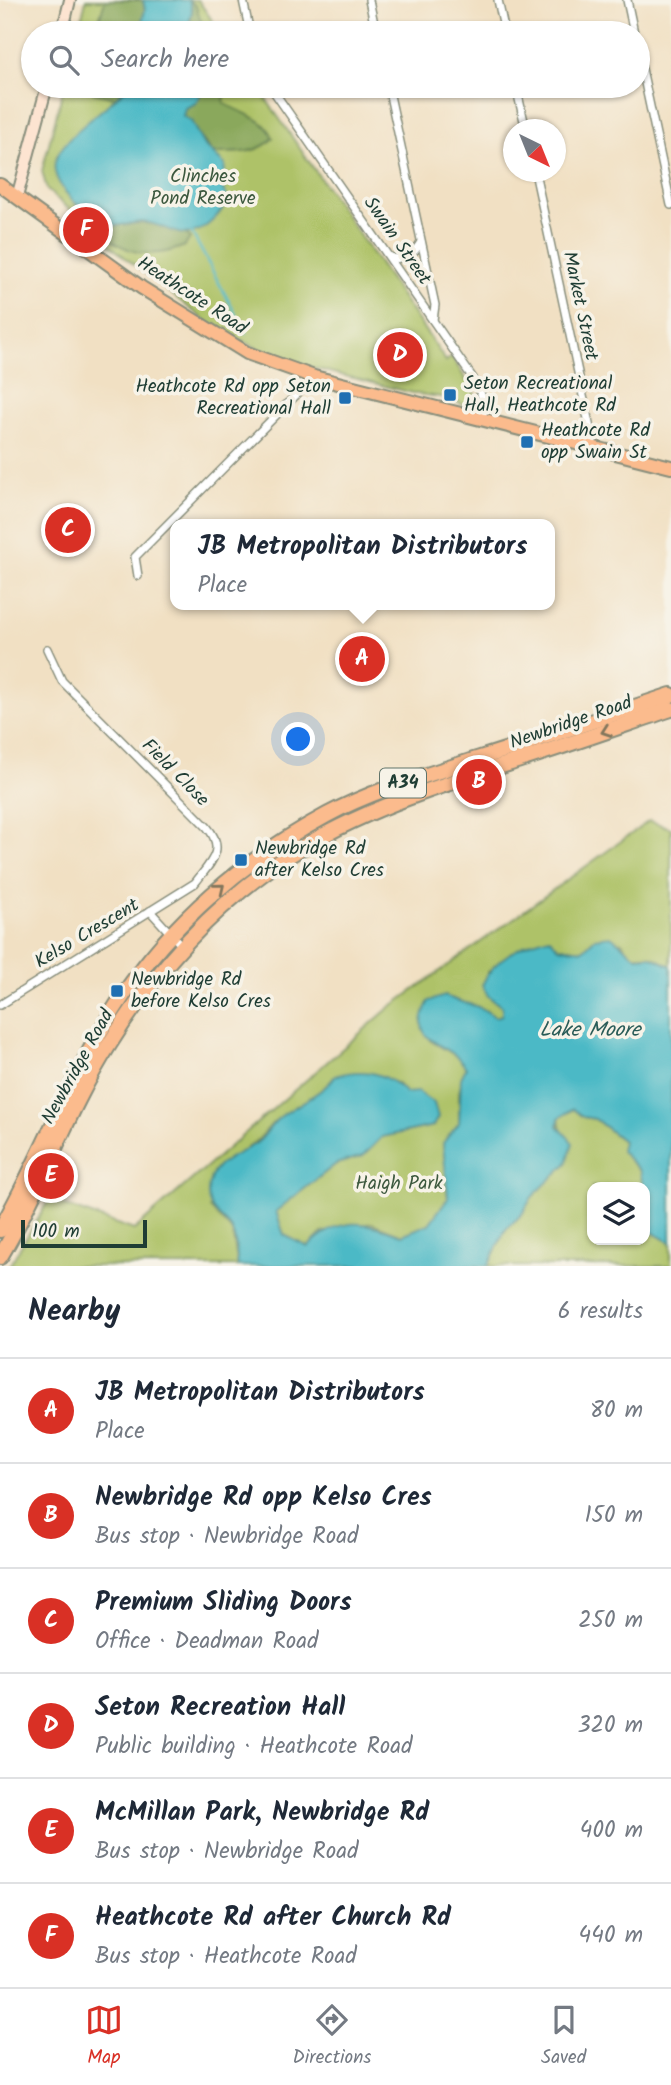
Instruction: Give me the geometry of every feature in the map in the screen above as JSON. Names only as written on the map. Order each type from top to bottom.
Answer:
[{"type":"highway","name":"Newbridge Road","points":[[0,1230],[104,1026],[127,990],[171,935],[233,877],[268,851],[327,815],[432,772],[671,695]]},
{"type":"highway","name":"Newbridge Road","points":[[0,1257],[108,1046],[146,989],[182,946],[222,906],[267,870],[351,822],[464,778],[671,709]]},
{"type":"main road","name":"Heathcote Road","points":[[0,185],[142,288],[215,336],[247,353],[314,377],[671,467]]},
{"type":"street","points":[[65,21],[71,0]]},
{"type":"street","points":[[243,0],[247,21]]},
{"type":"street","points":[[369,0],[373,21]]},
{"type":"street","points":[[498,0],[502,21]]},
{"type":"street","points":[[627,0],[631,21]]},
{"type":"street","points":[[17,197],[44,98]]},
{"type":"street","name":"Swain Street","points":[[278,98],[483,394],[482,419]]},
{"type":"street","points":[[391,98],[435,304],[433,320]]},
{"type":"street","points":[[519,98],[524,119]]},
{"type":"street","points":[[648,98],[671,205]]},
{"type":"street","name":"Market Street","points":[[537,182],[594,447]]},
{"type":"street","points":[[389,257],[398,259],[408,255],[421,242]]},
{"type":"street","points":[[173,519],[314,377]]},
{"type":"street","points":[[138,576],[135,557],[170,522]]},
{"type":"street","name":"Field Close","points":[[47,649],[62,681],[216,837],[218,848],[213,861],[195,883],[150,911]]},
{"type":"street","name":"Kelso Crescent","points":[[0,1005],[150,911],[182,946]]},
{"type":"green space","points":[[86,0],[198,0],[213,21],[81,21]]},
{"type":"green space","points":[[105,0],[143,0],[145,10],[142,21],[99,21]]},
{"type":"green space","points":[[189,0],[196,6],[201,21],[190,21],[192,11]]},
{"type":"green space","name":"Clinches Pond Reserve","points":[[61,98],[265,98],[446,361],[452,357],[479,401],[476,405],[467,407],[449,398],[417,394],[305,366],[267,353],[212,326],[117,251],[47,190],[42,171]]},
{"type":"green space","points":[[198,98],[225,98],[224,103],[265,125],[273,138],[253,150],[213,153],[183,116],[185,108],[196,103]]},
{"type":"green space","points":[[96,218],[107,225],[148,223],[190,238],[185,246],[172,251],[148,254],[138,252],[117,244],[95,229]]},
{"type":"green space","name":"Haigh Park","points":[[649,821],[671,828],[671,966],[650,956],[631,954],[622,942],[595,939],[583,950],[532,946],[512,953],[488,972],[488,996],[502,1007],[503,1015],[495,1017],[476,1006],[445,996],[431,1041],[460,1058],[466,1068],[459,1092],[459,1123],[443,1143],[448,1198],[429,1224],[402,1235],[372,1223],[322,1233],[308,1247],[284,1235],[276,1211],[336,1164],[363,1156],[382,1137],[433,1126],[397,1083],[335,1076],[323,1088],[281,1116],[259,1139],[247,1147],[210,1208],[232,1231],[238,1266],[9,1266],[49,1200],[134,1230],[389,1008]]},
{"type":"green space","points":[[573,1109],[583,1117],[595,1119],[623,1141],[630,1161],[640,1171],[643,1182],[587,1182],[587,1245],[650,1245],[650,1231],[671,1243],[671,1266],[488,1266],[505,1230],[522,1214],[532,1197],[567,1163],[559,1118]]},
{"type":"water","points":[[143,0],[189,0],[192,11],[190,21],[142,21],[145,10]]},
{"type":"water","points":[[115,98],[198,98],[196,103],[185,108],[183,116],[191,121],[203,144],[225,165],[223,189],[228,199],[215,219],[202,229],[187,234],[143,222],[116,226],[105,224],[76,204],[57,177],[56,159],[78,130]]},
{"type":"water","name":"Lake Moore","points":[[611,936],[637,957],[650,956],[671,966],[671,1243],[650,1231],[650,1182],[642,1182],[640,1171],[621,1151],[623,1141],[595,1119],[583,1117],[573,1109],[559,1118],[558,1126],[573,1143],[567,1163],[532,1197],[522,1214],[505,1230],[488,1266],[238,1266],[233,1233],[213,1210],[209,1201],[209,1184],[216,1168],[258,1142],[280,1117],[317,1093],[335,1076],[364,1072],[382,1076],[406,1093],[418,1092],[434,1103],[438,1117],[433,1126],[382,1137],[363,1156],[336,1164],[276,1211],[284,1235],[308,1247],[330,1230],[341,1226],[364,1224],[402,1235],[429,1224],[448,1198],[443,1143],[459,1123],[461,1078],[466,1068],[459,1058],[426,1035],[422,1027],[429,1001],[445,996],[476,1006],[495,1017],[502,1015],[502,1007],[488,996],[482,985],[501,960],[528,944],[549,937],[559,947],[583,950],[595,938]]},
{"type":"waterway","points":[[192,233],[246,333]]},
{"type":"place","name":"Heathcote Rd after Church Rd","points":[[86,230]]},
{"type":"place","name":"Seton Recreation Hall","points":[[400,355]]},
{"type":"place","name":"Seton Recreational Hall, Heathcote Rd","points":[[450,395]]},
{"type":"place","name":"Heathcote Rd opp Seton Recreational Hall","points":[[345,398]]},
{"type":"place","name":"Heathcote Rd opp Swain St","points":[[527,442]]},
{"type":"place","name":"Premium Sliding Doors","points":[[68,530]]},
{"type":"place","name":"JB Metropolitan Distributors","points":[[362,659]]},
{"type":"place","name":"Newbridge Rd opp Kelso Cres","points":[[479,782]]},
{"type":"place","name":"Newbridge Rd after Kelso Cres","points":[[241,860]]},
{"type":"place","name":"Newbridge Rd before Kelso Cres","points":[[117,991]]},
{"type":"place","name":"McMillan Park, Newbridge Rd","points":[[51,1176]]}]
